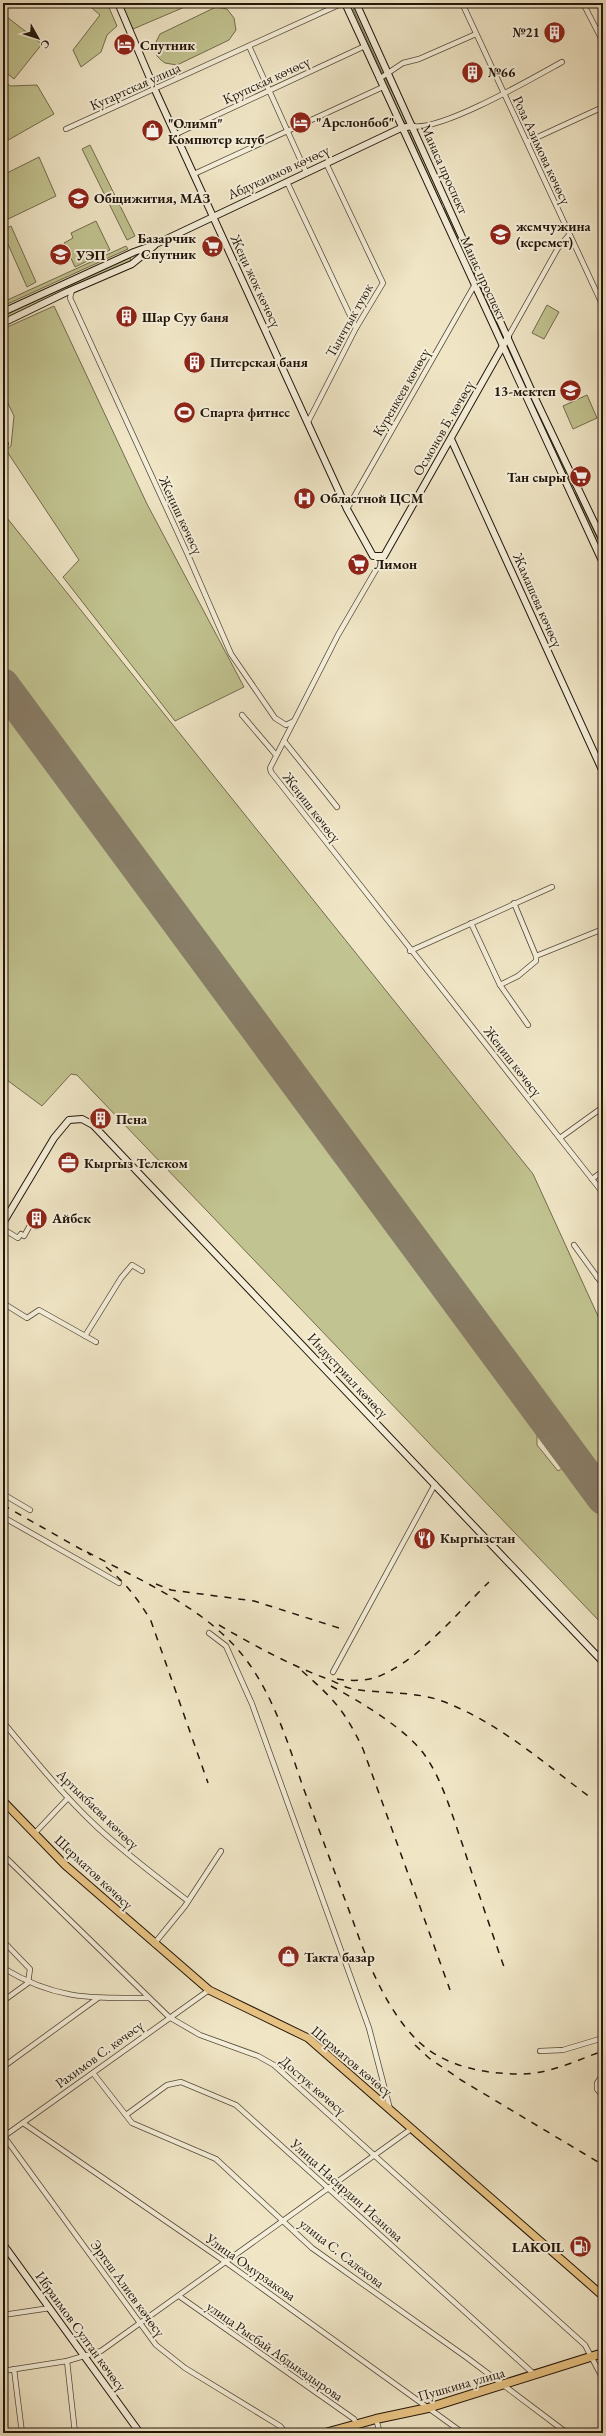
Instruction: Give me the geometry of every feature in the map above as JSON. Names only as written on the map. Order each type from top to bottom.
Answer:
[{"type":"highway","name":"Пушкина улица","points":[[326,2433],[376,2419],[428,2408],[535,2376],[603,2353]]},
{"type":"main road","name":"Жеңи жок көчөсү","points":[[118,3],[155,90],[347,509],[369,552],[378,557],[384,556]]},
{"type":"main road","name":"Манас проспект","points":[[344,3],[603,563]]},
{"type":"main road","name":"Манаса проспект","points":[[356,3],[533,394],[603,541]]},
{"type":"main road","name":"Абдукаимов көчөсү","points":[[3,312],[134,252],[156,244],[401,128],[412,126]]},
{"type":"main road","points":[[438,209],[447,204]]},
{"type":"main road","name":"Абдукаимов көчөсү","points":[[3,323],[60,295],[132,264],[156,244]]},
{"type":"main road","points":[[467,271],[476,267]]},
{"type":"main road","name":"Осмонов Б. көчөсү","points":[[384,556],[508,338]]},
{"type":"main road","points":[[526,398],[533,394]]},
{"type":"main road","points":[[541,430],[549,427]]},
{"type":"main road","name":"Жамашева көчөсү","points":[[451,438],[603,772]]},
{"type":"main road","points":[[570,492],[578,488]]},
{"type":"main road","name":"Индустриал көчөсү","points":[[3,1223],[54,1138],[69,1120],[82,1119],[106,1137],[603,1662]]},
{"type":"main road","name":"Шерматов көчөсү","points":[[3,1801],[34,1834],[154,1944],[209,1990],[308,2038],[603,2296]]},
{"type":"main road","name":"Ибраимов Султан көчөсү","points":[[3,2244],[140,2433]]},
{"type":"street","name":"Кугартская улица","points":[[66,129],[155,90],[344,3]]},
{"type":"street","name":"Роза Азимова көчөсү","points":[[462,3],[502,93],[527,142],[603,306]]},
{"type":"street","points":[[584,3],[603,42]]},
{"type":"street","points":[[379,79],[403,63],[419,59],[476,34]]},
{"type":"street","points":[[249,46],[306,172]]},
{"type":"street","name":"Крупская көчөсү","points":[[176,134],[365,46]]},
{"type":"street","points":[[412,126],[420,127],[454,116],[562,62]]},
{"type":"street","points":[[194,174],[383,87]]},
{"type":"street","points":[[527,142],[603,107]]},
{"type":"street","name":"Тынчтык туюк","points":[[308,422],[356,328],[383,283],[326,163]]},
{"type":"street","points":[[287,182],[356,328]]},
{"type":"street","name":"Осмонов Б. көчөсү","points":[[508,338],[558,248],[569,235]]},
{"type":"street","name":"Куренкеев көчөсү","points":[[347,509],[474,286]]},
{"type":"street","points":[[60,295],[70,298],[72,290]]},
{"type":"street","points":[[597,293],[603,290]]},
{"type":"street","name":"Жеңиш көчөсү","points":[[70,298],[188,555],[231,654],[275,718],[286,726],[296,720]]},
{"type":"street","name":"Осмонов Б. көчөсү","points":[[296,720],[338,635],[384,556]]},
{"type":"street","points":[[242,715],[276,755]]},
{"type":"street","name":"Жеңиш көчөсү","points":[[296,720],[270,768],[274,777],[410,951],[603,1193]]},
{"type":"street","points":[[284,741],[336,807]]},
{"type":"street","points":[[410,951],[552,887]]},
{"type":"street","points":[[500,984],[518,976],[536,961],[536,956],[514,903]]},
{"type":"street","points":[[471,923],[500,984],[528,1025]]},
{"type":"street","points":[[536,956],[603,930]]},
{"type":"street","points":[[560,1138],[603,1106]]},
{"type":"street","points":[[592,1179],[603,1171]]},
{"type":"street","points":[[3,1229],[18,1238],[21,1234],[24,1236],[34,1220]]},
{"type":"street","points":[[574,1245],[603,1285]]},
{"type":"street","points":[[85,1336],[120,1278],[132,1265],[142,1271]]},
{"type":"street","points":[[597,1277],[603,1273]]},
{"type":"street","points":[[3,1303],[28,1318],[39,1310],[96,1342]]},
{"type":"street","points":[[333,1672],[435,1484]]},
{"type":"street","points":[[3,1494],[30,1510]]},
{"type":"street","points":[[3,1517],[119,1583]]},
{"type":"street","points":[[210,1633],[226,1646],[252,1704],[369,2028],[391,2111]]},
{"type":"street","name":"Артыкбаева көчөсү","points":[[3,1722],[68,1798],[123,1851],[188,1901]]},
{"type":"street","points":[[34,1834],[68,1798]]},
{"type":"street","points":[[154,1944],[188,1901],[221,1851]]},
{"type":"street","name":"Достук көчөсү","points":[[3,1856],[169,2017],[200,2036],[258,2056],[274,2065],[585,2344],[603,2380]]},
{"type":"street","points":[[3,1941],[30,1968],[28,1983],[3,2001]]},
{"type":"street","points":[[3,1968],[28,1983],[62,1994],[98,1998],[150,1998]]},
{"type":"street","name":"Рахимов С. көчөсү","points":[[3,2136],[209,1990]]},
{"type":"street","points":[[3,2067],[98,1998]]},
{"type":"street","points":[[540,2051],[563,2050],[603,2038]]},
{"type":"street","name":"улица С. Салехова","points":[[93,2073],[132,2123],[216,2159],[312,2248],[567,2433]]},
{"type":"street","points":[[603,2074],[597,2083],[597,2089],[603,2096]]},
{"type":"street","name":"Улица Насирдин Исанова","points":[[126,2115],[167,2085],[181,2082],[236,2105],[535,2376]]},
{"type":"street","name":"Улица Омурзакова","points":[[22,2123],[227,2263],[463,2433]]},
{"type":"street","points":[[3,2371],[67,2361],[101,2352],[227,2263],[283,2220],[411,2129]]},
{"type":"street","name":"Эргеш Алиев көчөсү","points":[[3,2136],[156,2345],[185,2368],[280,2426],[286,2433]]},
{"type":"street","name":"улица Рысбай Абдыкадырова","points":[[179,2296],[354,2419],[357,2425]]},
{"type":"street","points":[[3,2315],[50,2308]]},
{"type":"street","points":[[67,2361],[75,2433]]},
{"type":"street","points":[[14,2369],[22,2433]]},
{"type":"street","points":[[376,2419],[380,2433]]},
{"type":"green space","points":[[86,3],[107,3],[117,26],[107,35],[101,52],[81,67],[73,50],[100,15]]},
{"type":"green space","points":[[120,3],[194,3],[133,29]]},
{"type":"green space","points":[[216,7],[227,9],[234,18],[236,30],[229,40],[177,65],[165,63],[157,56],[155,44],[160,34]]},
{"type":"green space","points":[[353,9],[356,9],[384,71],[382,73]]},
{"type":"green space","points":[[3,14],[42,44],[14,79],[3,70]]},
{"type":"green space","points":[[385,78],[406,120],[404,123],[383,80]]},
{"type":"green space","points":[[3,79],[10,86],[37,85],[54,114],[3,143]]},
{"type":"green space","points":[[409,133],[411,133],[443,202],[441,204]]},
{"type":"green space","points":[[90,145],[135,236],[127,240],[82,149]]},
{"type":"green space","points":[[39,157],[56,196],[4,221],[3,175]]},
{"type":"green space","points":[[444,209],[446,209],[472,267],[471,268]]},
{"type":"green space","points":[[96,221],[110,250],[75,267],[64,243],[73,238],[71,233]]},
{"type":"green space","points":[[11,226],[36,282],[27,287],[3,233],[3,230]]},
{"type":"green space","points":[[126,246],[128,249],[3,306],[3,302]]},
{"type":"green space","points":[[130,257],[131,261],[3,320],[3,315]]},
{"type":"green space","points":[[474,270],[499,325],[499,326],[472,272]]},
{"type":"green space","points":[[547,305],[559,312],[544,339],[532,333]]},
{"type":"green space","points":[[54,306],[147,504],[244,687],[175,721],[63,577],[79,560],[6,450],[11,446],[14,416],[3,393],[3,329]]},
{"type":"green space","points":[[507,350],[510,350],[529,395]]},
{"type":"green space","points":[[587,395],[597,418],[573,429],[563,406]]},
{"type":"green space","points":[[544,430],[547,430],[573,485],[571,487]]},
{"type":"green space","points":[[575,493],[603,549],[603,558],[574,494]]},
{"type":"green space","points":[[3,513],[533,1174],[603,1327],[603,1478],[3,663]]},
{"type":"green space","points":[[3,708],[537,1430],[537,1445],[558,1471],[564,1467],[603,1519],[603,1625],[77,1075],[71,1074],[42,1106],[3,1077]]},
{"type":"runway","points":[[3,685],[603,1498]]},
{"type":"railway","points":[[3,1505],[91,1555]]},
{"type":"railway","points":[[87,1552],[155,1587],[198,1614],[218,1630],[236,1648],[252,1668],[261,1682],[275,1711],[359,1936],[379,1985],[397,2016],[419,2042],[441,2058],[454,2063],[494,2073],[507,2074],[542,2072],[603,2051]]},
{"type":"railway","points":[[106,1567],[120,1579],[131,1592],[151,1621],[208,1783]]},
{"type":"railway","points":[[337,1679],[365,1680],[374,1678],[405,1662],[450,1622],[489,1582]]},
{"type":"railway","points":[[156,1584],[171,1590],[254,1601],[339,1628]]},
{"type":"railway","points":[[219,1625],[284,1660],[346,1687],[364,1691],[410,1694],[432,1698],[463,1710],[520,1744],[591,1798]]},
{"type":"railway","points":[[302,1671],[338,1706],[357,1736],[450,1990]]},
{"type":"railway","points":[[331,1686],[368,1707],[394,1725],[416,1744],[431,1764],[451,1810],[504,1967]]},
{"type":"railway","points":[[415,2045],[429,2058],[461,2080],[603,2165]]},
{"type":"place","name":"№21","points":[[555,32]]},
{"type":"place","name":"Спутник","points":[[125,45]]},
{"type":"place","name":"№66","points":[[472,72]]},
{"type":"place","name":"\"Арслонбоб\"","points":[[300,122]]},
{"type":"place","name":"\"Олимп\" Компютер клуб","points":[[153,131]]},
{"type":"place","name":"Общижития, МАЗ","points":[[78,198]]},
{"type":"place","name":"жемчужина (керемет)","points":[[501,234]]},
{"type":"place","name":"Базарчик Спутник","points":[[212,246]]},
{"type":"place","name":"УЭП","points":[[60,255]]},
{"type":"place","name":"Шар Суу баня","points":[[126,317]]},
{"type":"place","name":"Питерская баня","points":[[195,362]]},
{"type":"place","name":"13-мектеп","points":[[571,391]]},
{"type":"place","name":"Спарта фитнес","points":[[185,412]]},
{"type":"place","name":"Тан сыры","points":[[581,477]]},
{"type":"place","name":"Областной ЦСМ","points":[[305,498]]},
{"type":"place","name":"Лимон","points":[[359,564]]},
{"type":"place","name":"Пена","points":[[101,1119]]},
{"type":"place","name":"Кыргыз Телеком","points":[[68,1163]]},
{"type":"place","name":"Айбек","points":[[37,1218]]},
{"type":"place","name":"Кыргызстан","points":[[424,1538]]},
{"type":"place","name":"Такта базар","points":[[288,1957]]},
{"type":"place","name":"LAKOIL","points":[[580,2247]]}]
